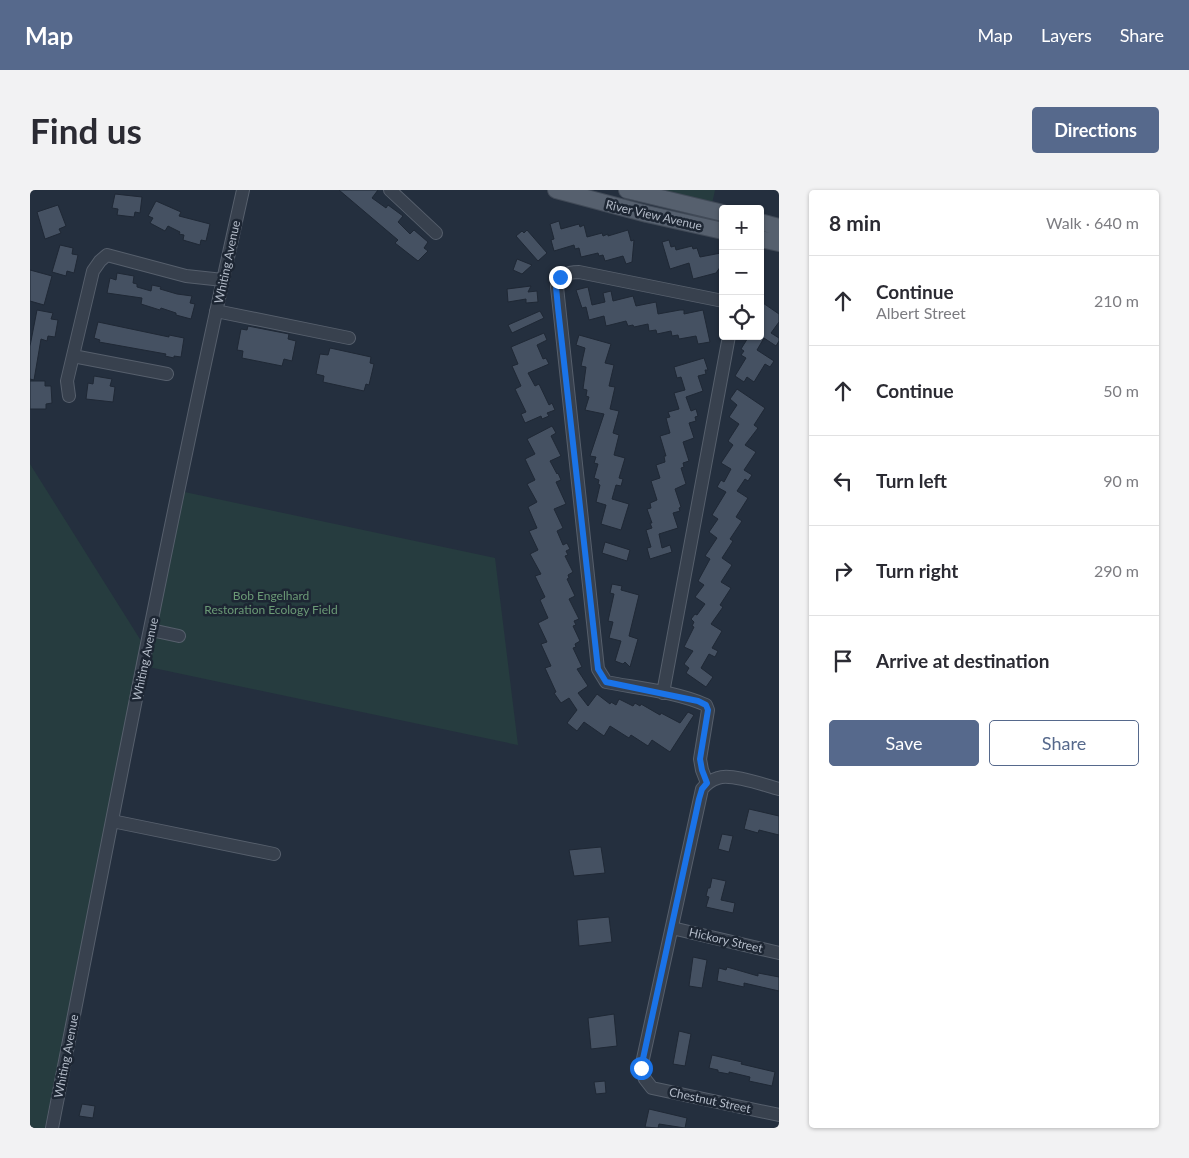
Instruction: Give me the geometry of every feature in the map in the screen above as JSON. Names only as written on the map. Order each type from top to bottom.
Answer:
[{"type":"main road","name":"River View Avenue","points":[[556,190],[647,214],[719,230]]},
{"type":"main road","name":"River View Avenue","points":[[626,190],[719,212]]},
{"type":"main road","points":[[764,223],[779,227]]},
{"type":"main road","points":[[764,240],[779,243]]},
{"type":"street","name":"Whiting Avenue","points":[[52,1128],[112,821],[216,311],[243,190]]},
{"type":"street","points":[[390,190],[436,233]]},
{"type":"street","points":[[69,396],[68,382],[73,356],[94,271],[100,261],[107,255],[186,276],[223,280]]},
{"type":"street","points":[[707,783],[700,759],[708,710],[706,705],[698,701],[606,682],[598,669],[556,287],[560,277],[568,272],[580,272],[719,300]]},
{"type":"street","points":[[216,311],[349,338]]},
{"type":"street","points":[[662,693],[728,340]]},
{"type":"street","points":[[73,356],[167,374]]},
{"type":"street","points":[[151,630],[179,636]]},
{"type":"street","points":[[672,928],[702,789],[707,783],[719,777],[733,778],[779,789]]},
{"type":"street","points":[[112,821],[274,854]]},
{"type":"street","name":"Hickory Street","points":[[672,928],[779,952]]},
{"type":"street","name":"Chestnut Street","points":[[672,928],[641,1068],[645,1079],[652,1088],[779,1115]]},
{"type":"green space","points":[[657,190],[715,190],[712,204]]},
{"type":"green space","points":[[30,464],[143,644],[45,1128],[30,1128]]},
{"type":"green space","name":"Bob Engelhard Restoration Ecology Field","points":[[180,491],[495,558],[518,745],[144,666]]},
{"type":"building","points":[[339,190],[378,190],[372,198],[386,208],[388,205],[403,216],[398,222],[410,234],[414,230],[428,242],[424,248],[428,251],[418,261],[395,243],[398,240]]},
{"type":"building","points":[[115,194],[142,197],[140,213],[135,212],[134,217],[117,215],[118,209],[112,208]]},
{"type":"building","points":[[156,201],[181,212],[179,216],[210,224],[206,241],[201,240],[200,245],[183,240],[184,235],[179,234],[180,232],[168,226],[165,231],[150,223],[153,218],[148,216]]},
{"type":"building","points":[[58,205],[66,226],[59,229],[61,233],[45,239],[37,212]]},
{"type":"building","points":[[559,221],[561,229],[579,224],[580,227],[584,225],[587,237],[602,233],[603,236],[608,234],[608,236],[628,230],[631,241],[634,240],[632,262],[626,264],[623,256],[605,261],[603,255],[599,256],[598,253],[581,257],[579,248],[575,249],[574,245],[554,251],[551,240],[554,239],[550,224]]},
{"type":"building","points":[[527,230],[547,253],[538,261],[516,236],[522,231],[524,233]]},
{"type":"building","points":[[669,240],[671,247],[675,246],[676,250],[692,246],[693,249],[697,248],[700,257],[719,253],[719,269],[716,273],[693,279],[689,263],[670,269],[662,242]]},
{"type":"building","points":[[60,245],[73,248],[72,254],[78,255],[74,273],[67,271],[66,276],[52,272]]},
{"type":"building","points":[[517,259],[532,265],[522,274],[513,270]]},
{"type":"building","points":[[30,270],[52,276],[44,305],[30,301]]},
{"type":"building","points":[[117,273],[134,276],[133,283],[137,284],[137,287],[151,291],[152,285],[177,294],[192,296],[190,303],[195,304],[191,319],[161,308],[160,310],[141,304],[142,298],[107,293],[110,278],[116,280]]},
{"type":"building","points":[[531,286],[528,292],[537,291],[538,302],[526,303],[526,299],[508,302],[507,289]]},
{"type":"building","points":[[588,287],[592,305],[605,302],[603,293],[611,291],[613,301],[633,296],[636,306],[656,302],[658,314],[684,310],[684,314],[703,310],[710,342],[698,344],[696,336],[679,339],[678,335],[672,336],[671,331],[657,334],[656,330],[649,331],[648,324],[634,327],[633,325],[628,326],[626,321],[606,326],[604,316],[589,320],[586,307],[582,308],[576,290]]},
{"type":"building","points":[[764,304],[779,314],[779,322],[771,333],[779,338],[776,346],[764,338]]},
{"type":"building","points":[[37,310],[53,313],[51,319],[58,320],[55,337],[48,336],[47,341],[41,339],[34,380],[30,379],[30,346]]},
{"type":"building","points":[[540,311],[544,318],[512,333],[508,325]]},
{"type":"building","points":[[98,322],[169,337],[169,335],[184,338],[181,357],[174,356],[174,358],[165,356],[166,354],[99,342],[100,340],[94,338]]},
{"type":"building","points":[[248,326],[289,334],[288,339],[296,341],[292,361],[284,359],[282,366],[242,358],[243,351],[237,350],[241,329],[247,330]]},
{"type":"building","points":[[544,333],[547,340],[537,345],[543,359],[546,358],[549,364],[528,373],[535,386],[539,384],[549,405],[552,403],[555,410],[547,413],[549,416],[542,419],[541,416],[525,423],[521,414],[526,412],[515,389],[521,386],[512,366],[518,364],[511,347]]},
{"type":"building","points":[[579,335],[611,344],[605,363],[614,365],[609,386],[615,387],[610,409],[619,411],[613,433],[619,435],[614,455],[625,458],[619,478],[623,479],[621,486],[616,485],[612,499],[629,504],[621,530],[601,524],[606,505],[596,502],[600,485],[598,484],[599,480],[594,478],[598,464],[594,463],[596,457],[590,456],[604,414],[585,410],[589,397],[586,396],[587,390],[583,389],[586,367],[581,366],[585,348],[576,345]]},
{"type":"building","points":[[747,340],[763,340],[757,350],[774,361],[770,367],[765,364],[754,382],[747,377],[744,382],[735,376],[746,358],[741,355],[744,351],[741,349]]},
{"type":"building","points":[[330,348],[371,357],[370,363],[374,364],[369,385],[366,384],[364,391],[323,382],[324,376],[316,374],[320,354],[328,355]]},
{"type":"building","points":[[704,358],[708,370],[705,370],[706,374],[698,376],[703,391],[686,397],[691,411],[696,409],[698,416],[695,417],[696,421],[689,423],[694,438],[683,442],[689,461],[683,463],[684,467],[681,468],[686,484],[675,489],[681,507],[679,508],[680,511],[673,513],[678,528],[659,534],[662,548],[670,545],[672,552],[650,559],[647,548],[651,547],[646,530],[652,528],[650,523],[652,523],[647,509],[651,508],[650,503],[657,500],[651,481],[660,478],[656,465],[665,462],[664,456],[666,456],[660,436],[670,433],[666,418],[670,417],[668,412],[679,409],[674,393],[685,390],[681,377],[677,378],[674,367]]},
{"type":"building","points":[[94,376],[112,379],[110,386],[115,387],[113,402],[86,399],[88,383],[93,384]]},
{"type":"building","points":[[30,381],[45,381],[45,386],[51,386],[52,403],[46,404],[46,409],[30,409]]},
{"type":"building","points":[[737,389],[765,408],[754,425],[758,428],[745,445],[756,452],[744,470],[752,475],[748,481],[745,479],[737,491],[748,498],[736,517],[742,521],[730,539],[733,541],[722,558],[732,565],[721,582],[731,588],[720,605],[723,607],[711,624],[722,631],[712,648],[718,651],[715,657],[709,654],[701,668],[713,677],[706,687],[686,673],[689,668],[684,664],[693,651],[684,647],[694,627],[692,626],[694,622],[691,619],[695,614],[697,615],[705,604],[695,597],[704,585],[698,581],[710,559],[705,556],[717,538],[709,532],[718,519],[712,515],[726,492],[717,487],[721,480],[724,482],[731,469],[721,463],[733,445],[728,441],[739,424],[729,417],[737,405],[730,399]]},
{"type":"building","points":[[552,426],[556,433],[551,436],[561,456],[550,461],[561,480],[556,482],[566,504],[554,509],[563,528],[557,531],[563,545],[567,543],[570,549],[566,551],[568,555],[565,556],[573,572],[568,575],[569,578],[567,579],[575,596],[569,599],[579,619],[574,621],[576,625],[573,626],[580,641],[573,648],[582,667],[577,669],[588,686],[578,693],[588,706],[597,694],[610,704],[611,702],[616,705],[619,699],[633,706],[635,703],[640,706],[641,704],[660,715],[661,713],[680,723],[688,712],[694,715],[670,752],[652,740],[648,746],[631,735],[629,738],[610,726],[604,736],[584,722],[577,731],[567,723],[577,710],[569,698],[561,703],[554,693],[556,692],[545,668],[551,666],[541,644],[547,642],[538,623],[548,618],[540,600],[545,597],[535,576],[541,574],[530,554],[538,550],[529,531],[537,528],[528,507],[537,502],[527,484],[535,480],[525,459],[535,454],[527,439]]},
{"type":"building","points":[[605,542],[630,550],[627,561],[602,553]]},
{"type":"building","points":[[612,584],[622,586],[621,590],[639,595],[629,636],[638,639],[630,667],[625,662],[623,664],[615,661],[621,641],[609,638],[613,622],[608,621],[614,594],[610,593]]},
{"type":"building","points":[[749,809],[779,816],[779,835],[759,830],[758,833],[744,829]]},
{"type":"building","points":[[722,834],[733,836],[729,852],[718,849]]},
{"type":"building","points":[[601,847],[605,873],[574,876],[569,850]]},
{"type":"building","points":[[712,878],[726,881],[721,900],[735,903],[733,913],[706,907],[709,897],[706,896]]},
{"type":"building","points":[[609,917],[612,942],[579,946],[577,920]]},
{"type":"building","points":[[693,957],[707,960],[702,988],[689,986]]},
{"type":"building","points":[[727,967],[758,976],[758,973],[779,977],[779,991],[744,983],[744,987],[717,981],[719,968],[726,970]]},
{"type":"building","points":[[614,1014],[617,1046],[591,1049],[588,1018]]},
{"type":"building","points":[[679,1031],[691,1034],[685,1066],[673,1064]]},
{"type":"building","points":[[712,1055],[775,1072],[772,1086],[749,1081],[750,1077],[729,1072],[729,1074],[718,1072],[718,1070],[709,1068]]},
{"type":"building","points":[[605,1081],[606,1093],[596,1094],[594,1082]]},
{"type":"building","points":[[82,1104],[95,1106],[93,1118],[79,1116]]},
{"type":"building","points":[[649,1109],[687,1118],[685,1128],[659,1124],[658,1128],[645,1127]]},
{"type":"route","points":[[560,277],[556,287],[558,308],[598,669],[606,682],[698,701],[706,705],[708,710],[700,759],[707,783],[702,789],[699,799],[641,1068]]}]
